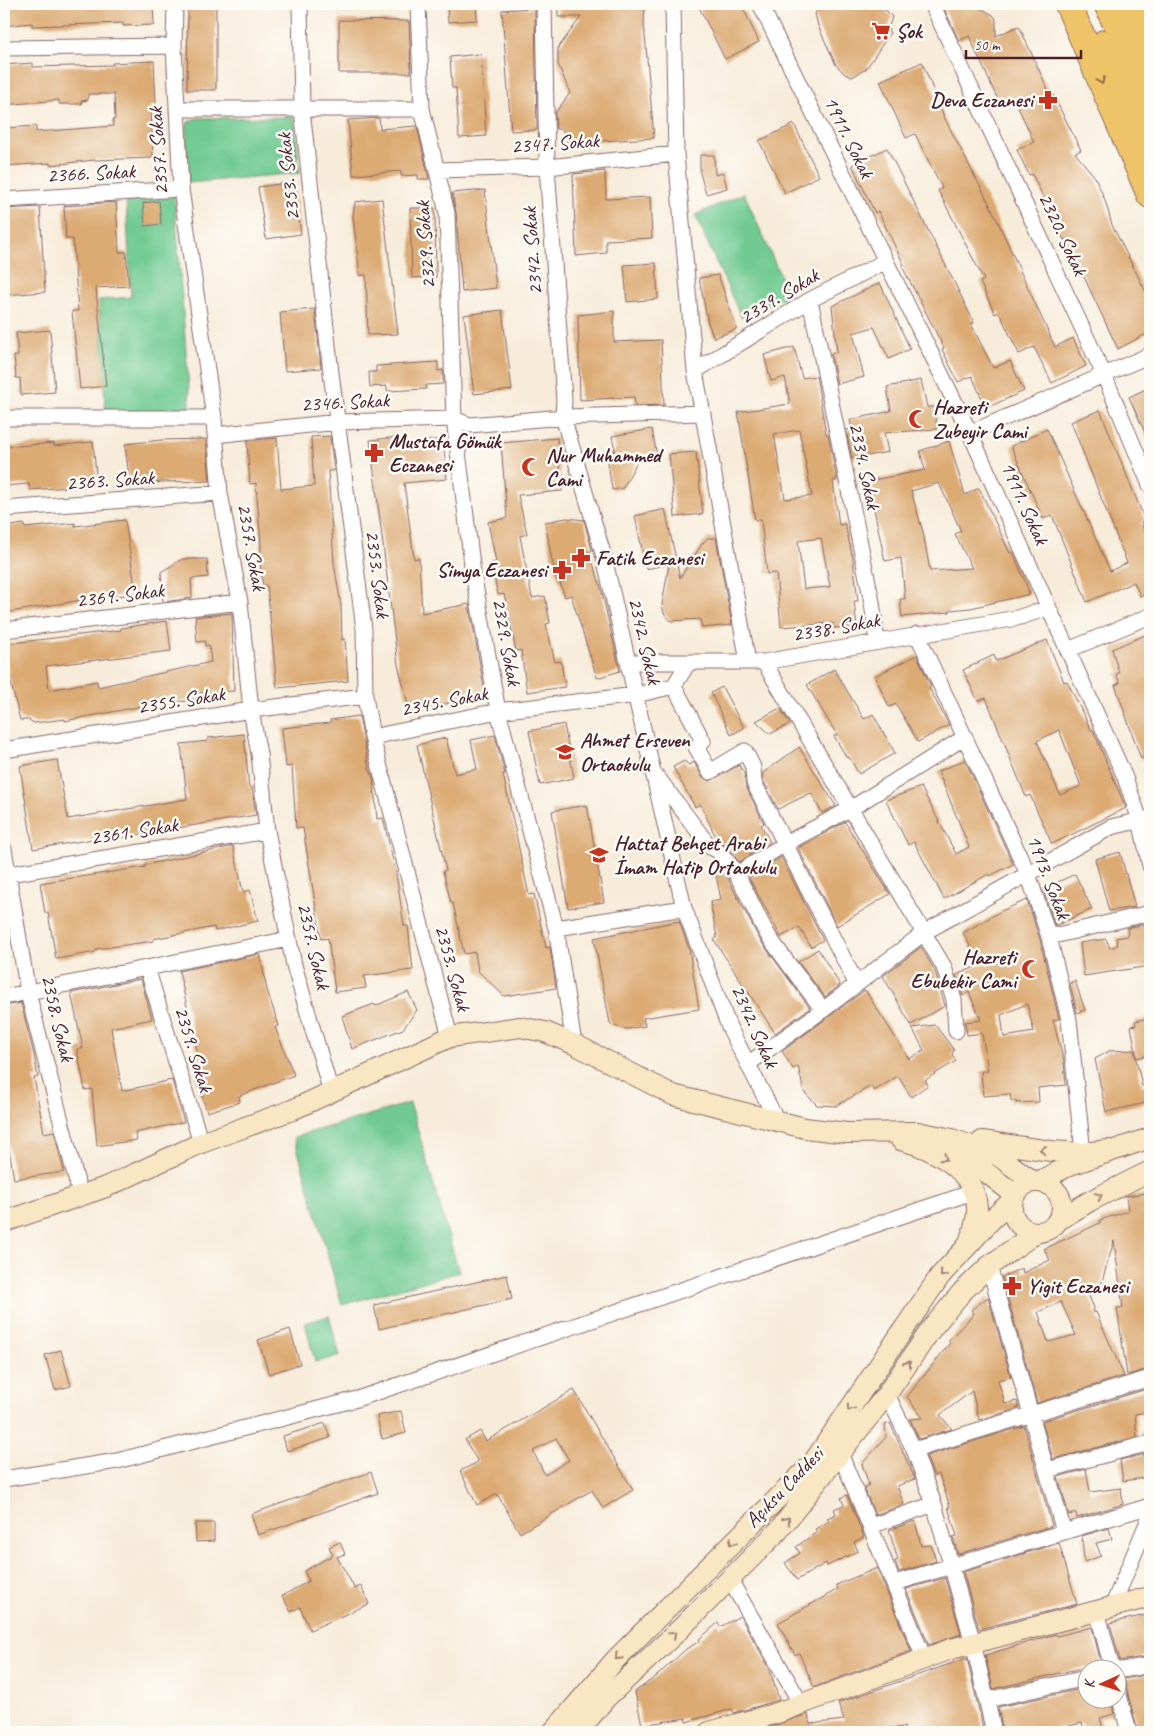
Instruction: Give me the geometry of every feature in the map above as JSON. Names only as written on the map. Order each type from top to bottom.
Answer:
[{"type":"highway","points":[[1072,4],[1150,146]]},
{"type":"highway","points":[[1072,4],[1150,195]]},
{"type":"highway","points":[[1124,5],[1150,51]]},
{"type":"highway","points":[[1124,5],[1150,99]]},
{"type":"street","name":"2357. Sokak","points":[[174,4],[174,46],[181,189],[214,418],[220,493],[240,602],[251,710],[259,754],[267,831],[294,965],[331,1092]]},
{"type":"street","name":"2353. Sokak","points":[[300,4],[302,110],[364,629],[365,696],[372,737],[450,1037]]},
{"type":"street","name":"2329. Sokak","points":[[418,4],[422,110],[447,213],[454,419],[473,573],[498,711],[556,928],[574,1044]]},
{"type":"street","name":"2342. Sokak","points":[[544,4],[547,167],[564,400],[563,417],[604,557],[684,908],[729,1027],[777,1121]]},
{"type":"street","points":[[673,4],[676,154],[695,371],[748,662]]},
{"type":"street","name":"1911. Sokak","points":[[760,4],[970,433],[1145,819],[1150,866]]},
{"type":"street","name":"2320. Sokak","points":[[932,4],[1104,375],[1150,485]]},
{"type":"street","points":[[4,48],[174,46]]},
{"type":"street","points":[[177,109],[422,110]]},
{"type":"street","name":"2347. Sokak","points":[[438,170],[547,167],[676,154]]},
{"type":"street","name":"2366. Sokak","points":[[4,200],[181,189]]},
{"type":"street","name":"2339. Sokak","points":[[695,371],[810,300],[886,261]]},
{"type":"street","name":"2334. Sokak","points":[[810,300],[870,592],[877,642]]},
{"type":"street","points":[[970,433],[1150,355]]},
{"type":"street","name":"2346. Sokak","points":[[214,418],[215,435],[338,422],[454,419],[469,425],[563,417],[703,413]]},
{"type":"street","points":[[4,418],[214,418]]},
{"type":"street","name":"2363. Sokak","points":[[4,509],[220,493]]},
{"type":"street","name":"2369. Sokak","points":[[4,630],[240,602]]},
{"type":"street","name":"2338. Sokak","points":[[628,662],[764,662],[1017,618],[1048,608]]},
{"type":"street","points":[[1068,650],[1150,616]]},
{"type":"street","name":"1913. Sokak","points":[[917,634],[1028,874],[1049,937],[1069,1020],[1083,1153]]},
{"type":"street","points":[[764,662],[944,966],[954,1000],[956,1031]]},
{"type":"street","points":[[688,663],[674,686],[703,741],[696,747],[710,772],[745,751],[753,767],[754,783],[783,845],[856,983]]},
{"type":"street","name":"2345. Sokak","points":[[372,737],[498,711],[636,695],[674,686]]},
{"type":"street","name":"2355. Sokak","points":[[4,750],[251,710],[365,696]]},
{"type":"street","points":[[737,874],[783,845],[852,808],[965,737]]},
{"type":"street","points":[[651,769],[710,846],[716,848],[737,874],[768,934],[823,1010]]},
{"type":"street","points":[[748,1064],[823,1010],[925,932],[1111,827],[1145,819]]},
{"type":"street","name":"2361. Sokak","points":[[9,874],[267,831]]},
{"type":"street","name":"2358. Sokak","points":[[4,849],[28,993],[80,1194]]},
{"type":"street","points":[[556,928],[684,908]]},
{"type":"street","points":[[1049,937],[1150,913]]},
{"type":"street","points":[[4,997],[289,939]]},
{"type":"street","name":"2359. Sokak","points":[[147,968],[201,1143]]},
{"type":"street","points":[[4,1222],[80,1194],[106,1187],[201,1143],[292,1110],[450,1037],[520,1027],[545,1032],[574,1044],[673,1095],[805,1128],[902,1140],[931,1150],[958,1170],[973,1192],[977,1208],[976,1222],[968,1245]]},
{"type":"street","points":[[847,1133],[918,1132],[952,1139],[990,1142],[1050,1151],[1083,1153],[1109,1150]]},
{"type":"street","points":[[918,1132],[947,1142],[965,1154],[1013,1198]]},
{"type":"street","points":[[1150,1138],[1109,1150],[1070,1165],[1036,1182],[1022,1186],[1013,1198],[1012,1209],[1018,1224],[1025,1229],[1037,1232],[1048,1230],[1057,1221],[1090,1201],[1150,1171]]},
{"type":"street","points":[[952,1139],[997,1155],[1036,1182],[1046,1184],[1059,1195],[1062,1211],[1057,1221]]},
{"type":"street","points":[[4,1479],[117,1461],[357,1398],[973,1192]]},
{"type":"street","name":"Açıksu Caddesi","points":[[553,1732],[616,1659],[812,1464],[940,1276],[1013,1198]]},
{"type":"street","name":"Açıksu Caddesi","points":[[578,1732],[606,1698],[730,1580],[779,1530],[887,1394],[932,1328],[962,1292],[989,1266],[1037,1232]]},
{"type":"street","points":[[989,1266],[1064,1532]]},
{"type":"street","points":[[914,1450],[1030,1413],[1150,1378]]},
{"type":"street","points":[[887,1394],[914,1450],[934,1504],[973,1643],[994,1732]]},
{"type":"street","points":[[1047,1470],[1150,1443]]},
{"type":"street","points":[[840,1453],[924,1658]]},
{"type":"street","points":[[871,1526],[934,1504]]},
{"type":"street","points":[[895,1584],[1150,1506]]},
{"type":"street","points":[[1111,1658],[1105,1609],[1150,1516]]},
{"type":"street","points":[[730,1580],[801,1704]]},
{"type":"street","points":[[709,1732],[801,1704],[924,1658],[973,1643],[1150,1597]]},
{"type":"street","points":[[1126,1669],[1150,1665]]},
{"type":"street","points":[[987,1700],[1076,1680]]},
{"type":"street","points":[[1122,1708],[1129,1732]]},
{"type":"green space","points":[[294,117],[300,173],[188,183],[186,128],[188,122],[197,118]]},
{"type":"green space","points":[[744,193],[789,295],[741,317],[695,215]]},
{"type":"green space","points":[[174,194],[191,416],[106,420],[99,300],[131,297],[126,198]]},
{"type":"green space","points":[[410,1103],[459,1272],[342,1305],[294,1137]]},
{"type":"green space","points":[[329,1316],[340,1356],[315,1362],[305,1323]]},
{"type":"building","points":[[4,4],[153,4],[154,25],[123,26],[123,23],[32,26],[32,23],[4,26]]},
{"type":"building","points":[[188,4],[216,4],[216,90],[187,90]]},
{"type":"building","points":[[447,4],[476,4],[477,20],[448,22]]},
{"type":"building","points":[[558,4],[645,4],[644,24],[654,138],[568,143],[562,129],[556,129],[555,113],[570,93],[558,64],[558,48],[581,17],[558,17]]},
{"type":"building","points":[[706,4],[741,4],[759,42],[725,59],[699,7]]},
{"type":"building","points":[[832,4],[878,6],[886,10],[892,17],[888,29],[890,33],[866,69],[852,77],[845,74],[836,65],[818,26],[815,13],[822,7]]},
{"type":"building","points":[[942,4],[973,4],[993,15],[996,19],[996,36],[1019,26],[1049,92],[1051,91],[1081,150],[1075,153],[1095,177],[1105,200],[1112,225],[1150,300],[1150,332],[1118,349],[1066,239],[1064,240],[1032,174],[1029,175],[1017,150],[1034,142],[1013,96],[999,102],[969,36],[959,41]]},
{"type":"building","points":[[535,8],[537,130],[511,131],[502,10]]},
{"type":"building","points":[[339,20],[409,21],[411,73],[339,73]]},
{"type":"building","points":[[481,54],[486,136],[459,138],[456,88],[452,88],[450,57]]},
{"type":"building","points":[[154,61],[156,106],[151,106],[153,158],[4,166],[4,128],[36,126],[36,132],[113,126],[113,120],[115,119],[114,94],[88,94],[88,100],[81,101],[82,104],[59,104],[59,100],[4,105],[4,65],[33,63],[33,67],[113,65],[112,63]]},
{"type":"building","points":[[922,62],[945,119],[992,209],[1055,347],[1073,338],[1086,366],[1052,383],[1034,347],[1019,354],[999,312],[995,314],[980,282],[984,280],[938,190],[942,188],[915,134],[906,138],[880,81]]},
{"type":"building","points":[[379,118],[380,129],[417,126],[429,179],[418,179],[418,175],[401,176],[401,171],[353,175],[348,120]]},
{"type":"building","points":[[794,124],[819,176],[785,193],[759,141]]},
{"type":"building","points":[[887,148],[961,296],[974,323],[971,324],[993,368],[1010,361],[1024,391],[986,408],[972,376],[958,382],[942,349],[944,348],[902,266],[904,265],[878,211],[875,213],[852,165]]},
{"type":"building","points":[[700,155],[714,155],[715,175],[723,173],[727,188],[706,194],[700,173]]},
{"type":"building","points":[[605,171],[606,199],[650,197],[652,238],[606,240],[606,253],[576,256],[573,174]]},
{"type":"building","points":[[294,182],[301,234],[266,239],[258,187]]},
{"type":"building","points":[[485,190],[496,288],[462,292],[456,213],[452,193]]},
{"type":"building","points":[[382,199],[398,334],[368,335],[366,275],[360,275],[353,216],[355,202]]},
{"type":"building","points":[[159,201],[161,224],[145,226],[143,203]]},
{"type":"building","points":[[116,202],[119,252],[126,252],[129,286],[96,288],[106,386],[80,389],[72,311],[78,311],[73,239],[66,239],[64,206]]},
{"type":"building","points":[[40,207],[45,292],[4,295],[4,209]]},
{"type":"building","points":[[410,208],[435,208],[436,277],[412,278]]},
{"type":"building","points":[[656,263],[658,299],[627,302],[624,265]]},
{"type":"building","points":[[718,275],[737,329],[714,338],[708,323],[699,278]]},
{"type":"building","points":[[880,283],[910,349],[889,359],[874,327],[853,333],[864,377],[837,384],[831,354],[837,352],[832,306]]},
{"type":"building","points":[[315,309],[321,368],[285,371],[280,312]]},
{"type":"building","points":[[502,310],[512,390],[474,394],[464,315]]},
{"type":"building","points":[[614,311],[614,342],[661,340],[664,405],[635,406],[634,397],[580,400],[578,315]]},
{"type":"building","points":[[50,330],[55,392],[21,395],[20,378],[16,378],[14,356],[18,356],[16,333]]},
{"type":"building","points":[[794,347],[802,378],[816,376],[826,434],[828,434],[837,480],[833,481],[839,525],[845,524],[853,559],[858,601],[854,601],[857,627],[833,628],[833,623],[781,627],[776,573],[767,574],[761,519],[755,520],[738,412],[790,404],[785,377],[771,381],[764,355]],"holes":[[[799,430],[812,496],[785,499],[774,434]],[[821,538],[830,587],[804,589],[798,541]]]},
{"type":"building","points":[[438,362],[438,371],[443,370],[443,384],[426,385],[426,389],[387,391],[387,386],[370,387],[369,372],[376,372],[376,366]]},
{"type":"building","points":[[921,380],[927,407],[935,407],[937,429],[884,433],[888,452],[852,459],[846,430],[852,429],[850,420],[891,411],[887,387]]},
{"type":"building","points":[[1150,387],[1150,444],[1129,397]]},
{"type":"building","points":[[1100,410],[1145,520],[1141,522],[1150,545],[1150,592],[1140,596],[1134,582],[1087,602],[1052,515],[1043,519],[1011,446],[1047,429],[1110,571],[1127,563],[1071,422]]},
{"type":"building","points":[[652,429],[657,456],[638,460],[623,488],[612,490],[607,455],[615,451],[612,436]]},
{"type":"building","points":[[330,436],[334,471],[328,471],[334,563],[341,606],[342,640],[345,639],[348,681],[277,688],[267,586],[263,586],[260,564],[261,545],[256,483],[250,484],[247,441],[277,438],[281,489],[314,486],[311,437]]},
{"type":"building","points":[[399,437],[400,444],[443,439],[447,479],[404,483],[414,559],[419,558],[422,613],[469,604],[486,699],[453,705],[453,702],[410,712],[398,665],[370,440]]},
{"type":"building","points":[[557,438],[562,491],[518,495],[527,534],[520,536],[532,598],[545,596],[550,623],[546,624],[555,662],[561,661],[565,687],[527,692],[521,650],[516,651],[504,594],[498,595],[491,563],[496,562],[488,522],[507,518],[501,443]]},
{"type":"building","points":[[206,439],[210,481],[162,482],[130,486],[125,444],[161,440]]},
{"type":"building","points":[[949,441],[965,495],[979,488],[1010,553],[1013,552],[1030,594],[971,608],[950,610],[950,612],[902,617],[900,599],[905,599],[901,558],[885,561],[868,481],[925,470],[920,451]],"holes":[[[939,483],[961,531],[955,534],[972,568],[930,571],[923,532],[911,491]]]},
{"type":"building","points":[[93,442],[97,485],[30,490],[29,484],[4,486],[4,447],[54,443],[54,446]]},
{"type":"building","points":[[696,452],[703,514],[675,517],[669,454]]},
{"type":"building","points":[[665,509],[680,578],[702,544],[708,538],[716,538],[732,625],[702,628],[700,619],[671,621],[664,613],[662,605],[669,564],[646,569],[635,516]]},
{"type":"building","points":[[567,518],[584,520],[592,550],[589,552],[600,584],[620,671],[597,678],[571,595],[565,597],[552,561],[545,522]]},
{"type":"building","points":[[125,520],[136,594],[88,599],[4,613],[4,527],[24,524],[25,528],[75,523],[75,526]]},
{"type":"building","points":[[182,559],[207,559],[208,577],[191,579],[192,598],[163,602],[161,572]]},
{"type":"building","points":[[232,613],[234,691],[193,693],[194,700],[158,705],[158,703],[65,721],[65,719],[34,723],[29,720],[20,720],[8,672],[4,644],[121,630],[121,628],[167,621],[171,651],[46,666],[49,690],[97,681],[98,687],[211,662],[209,645],[205,646],[205,641],[197,642],[195,617]]},
{"type":"building","points":[[1150,633],[1150,755],[1141,759],[1115,685],[1120,683],[1116,674],[1119,673],[1112,649]]},
{"type":"building","points":[[1047,640],[1064,682],[1067,681],[1091,730],[1093,730],[1126,808],[1052,844],[1030,795],[1026,797],[986,698],[978,701],[963,670],[994,655],[996,661]],"holes":[[[1059,730],[1081,786],[1060,795],[1037,741]]]},
{"type":"building","points":[[917,655],[931,687],[929,688],[949,725],[918,742],[896,704],[889,707],[875,676]]},
{"type":"building","points":[[834,669],[864,719],[873,714],[895,753],[859,774],[834,736],[837,735],[807,685]]},
{"type":"building","points":[[722,687],[744,728],[731,735],[711,693]]},
{"type":"building","points":[[780,708],[790,724],[770,734],[756,721]]},
{"type":"building","points":[[359,716],[369,768],[373,777],[377,819],[383,818],[396,873],[404,926],[408,926],[413,970],[364,976],[366,988],[335,992],[328,938],[321,939],[303,828],[296,828],[292,766],[286,767],[282,728],[330,723],[330,720]]},
{"type":"building","points":[[564,724],[574,778],[540,785],[529,731]]},
{"type":"building","points":[[244,734],[249,788],[252,787],[256,815],[94,842],[94,839],[33,849],[20,766],[57,760],[68,819],[187,799],[181,744],[208,741],[208,738]]},
{"type":"building","points":[[495,735],[505,774],[503,774],[529,895],[534,894],[546,948],[550,947],[556,988],[504,996],[478,971],[475,952],[464,954],[453,903],[451,903],[443,871],[446,870],[417,745],[446,738],[455,774],[477,769],[471,740]]},
{"type":"building","points":[[799,747],[836,806],[822,813],[811,793],[778,809],[763,780],[763,773]]},
{"type":"building","points":[[965,760],[1013,864],[990,876],[989,874],[944,899],[914,842],[908,845],[886,800],[921,787],[956,854],[969,847],[938,771]]},
{"type":"building","points":[[684,761],[689,765],[694,762],[702,777],[710,781],[739,765],[744,773],[746,787],[764,823],[761,825],[770,842],[739,862],[725,845],[718,841],[700,804],[695,807],[673,767]]},
{"type":"building","points":[[587,805],[604,902],[568,908],[552,811]]},
{"type":"building","points":[[845,822],[890,894],[837,926],[798,848]]},
{"type":"building","points":[[233,846],[243,892],[250,890],[258,921],[215,931],[214,927],[153,939],[154,941],[96,949],[96,952],[56,959],[48,913],[45,913],[40,883],[145,867],[145,865]]},
{"type":"building","points":[[1120,852],[1135,907],[1109,911],[1095,859]]},
{"type":"building","points":[[781,857],[823,940],[811,947],[799,927],[781,937],[749,878]]},
{"type":"building","points":[[713,860],[727,877],[760,940],[810,1008],[775,1033],[714,940],[717,937],[710,902],[721,900]]},
{"type":"building","points":[[1075,874],[1092,909],[1055,926],[1043,889]]},
{"type":"building","points":[[1027,900],[1040,940],[1059,1019],[1053,1020],[1064,1062],[1066,1085],[1038,1088],[1039,1102],[1016,1103],[1016,1101],[1011,1101],[1010,1094],[983,1096],[981,1071],[988,1071],[982,1033],[967,1035],[965,1022],[981,1020],[969,992],[963,996],[956,975],[980,965],[963,933],[1001,911]],"holes":[[[1027,1004],[1034,1032],[1004,1037],[1001,1015]]]},
{"type":"building","points":[[679,921],[689,949],[699,1009],[643,1018],[645,1026],[627,1029],[613,1026],[610,1023],[594,938]]},
{"type":"building","points":[[1150,923],[1150,966],[1084,976],[1080,943],[1106,939],[1110,948],[1118,945],[1116,938],[1128,936],[1127,928]]},
{"type":"building","points":[[921,947],[935,971],[945,1006],[911,1025],[883,976]]},
{"type":"building","points":[[818,949],[840,985],[825,997],[798,962]]},
{"type":"building","points":[[260,954],[267,990],[279,1026],[275,1027],[294,1075],[239,1096],[240,1102],[207,1112],[195,1075],[202,1073],[179,971]]},
{"type":"building","points":[[141,979],[152,1019],[111,1028],[122,1091],[172,1080],[184,1122],[135,1133],[137,1140],[97,1146],[92,1089],[85,1090],[77,1049],[83,1048],[71,993]]},
{"type":"building","points":[[1075,981],[1085,1010],[1077,1013],[1070,983]]},
{"type":"building","points":[[865,990],[909,1059],[924,1050],[912,1028],[935,1025],[954,1050],[952,1054],[956,1061],[925,1080],[928,1085],[911,1097],[898,1076],[874,1091],[871,1086],[836,1106],[817,1105],[804,1092],[798,1066],[793,1069],[782,1051]]},
{"type":"building","points":[[408,992],[417,1010],[403,1029],[352,1049],[342,1016],[374,1004],[375,1006]]},
{"type":"building","points":[[21,1003],[38,1077],[34,1078],[44,1133],[54,1131],[64,1172],[14,1179],[6,1132],[4,1132],[4,1006]]},
{"type":"building","points":[[1150,1018],[1150,1055],[1137,1058],[1131,1026],[1136,1025],[1135,1021]]},
{"type":"building","points":[[1134,1050],[1142,1086],[1149,1084],[1150,1102],[1106,1112],[1095,1059],[1109,1051]]},
{"type":"building","points":[[1147,1193],[1147,1199],[1150,1198],[1150,1346],[1145,1347],[1150,1369],[1127,1375],[1117,1308],[1123,1308],[1114,1241],[1100,1288],[1086,1289],[1094,1308],[1093,1312],[1096,1312],[1124,1376],[1037,1403],[1002,1277],[1022,1268],[1023,1273],[1050,1260],[1044,1249],[1100,1223],[1100,1220],[1128,1211],[1126,1196]],"holes":[[[1061,1302],[1076,1335],[1048,1342],[1038,1312]]]},
{"type":"building","points":[[507,1275],[512,1299],[379,1329],[374,1305]]},
{"type":"building","points":[[988,1297],[1011,1377],[998,1380],[1005,1404],[1017,1401],[1019,1408],[979,1420],[972,1391],[940,1415],[952,1429],[919,1439],[910,1419],[923,1418],[907,1397],[950,1343],[948,1341],[974,1314],[971,1310]]},
{"type":"building","points":[[290,1329],[300,1364],[269,1374],[258,1340]]},
{"type":"building","points":[[61,1350],[71,1386],[55,1390],[45,1355]]},
{"type":"building","points":[[1150,1388],[1150,1407],[1147,1407],[1148,1412],[1135,1414],[1137,1437],[1053,1459],[1042,1421]]},
{"type":"building","points":[[574,1390],[633,1490],[603,1508],[592,1490],[520,1533],[497,1494],[477,1505],[460,1471],[478,1462],[465,1440],[480,1431],[486,1441]],"holes":[[[556,1438],[569,1460],[545,1475],[533,1451]]]},
{"type":"building","points":[[401,1411],[406,1433],[382,1439],[377,1416]]},
{"type":"building","points":[[325,1423],[330,1438],[287,1451],[283,1436]]},
{"type":"building","points":[[890,1423],[915,1479],[897,1486],[904,1504],[875,1515],[864,1487],[869,1485],[862,1464],[886,1437],[885,1425]]},
{"type":"building","points":[[1024,1426],[1052,1526],[958,1554],[953,1537],[957,1536],[948,1507],[950,1507],[939,1474],[934,1476],[926,1456]]},
{"type":"building","points":[[1150,1453],[1150,1477],[1123,1481],[1120,1460]]},
{"type":"building","points":[[1086,1469],[1090,1492],[1121,1488],[1123,1504],[1077,1518],[1076,1513],[1069,1515],[1058,1477]]},
{"type":"building","points":[[371,1472],[378,1493],[258,1535],[251,1514]]},
{"type":"building","points":[[847,1495],[864,1537],[854,1542],[858,1551],[827,1566],[826,1563],[797,1580],[785,1563],[800,1553],[796,1547],[817,1532],[815,1529],[829,1521],[827,1518],[836,1514],[834,1509],[844,1505],[841,1498]]},
{"type":"building","points":[[915,1521],[921,1546],[931,1545],[936,1561],[899,1572],[895,1561],[898,1560],[889,1530]]},
{"type":"building","points":[[195,1523],[214,1523],[214,1541],[196,1542]]},
{"type":"building","points":[[1109,1528],[1112,1539],[1096,1543],[1101,1556],[1084,1562],[1082,1536]]},
{"type":"building","points":[[340,1542],[345,1554],[337,1557],[355,1589],[361,1586],[369,1604],[310,1630],[300,1607],[291,1612],[282,1596],[309,1581],[304,1571],[333,1555],[329,1547]]},
{"type":"building","points":[[1059,1543],[1077,1604],[979,1629],[963,1572]]},
{"type":"building","points":[[877,1568],[911,1651],[814,1687],[799,1653],[795,1655],[778,1623],[838,1589],[836,1585]]},
{"type":"building","points":[[945,1578],[961,1634],[929,1645],[906,1589]]},
{"type":"building","points":[[1150,1614],[1150,1656],[1126,1660],[1126,1658],[1119,1658],[1110,1623]]},
{"type":"building","points":[[740,1616],[769,1667],[779,1700],[734,1713],[732,1709],[686,1722],[686,1718],[642,1725],[635,1692],[658,1675],[686,1649],[700,1641],[699,1639],[718,1623],[720,1627]]},
{"type":"building","points":[[1092,1627],[1100,1658],[1076,1658],[1076,1669],[993,1689],[985,1655],[1056,1634],[1057,1636]]},
{"type":"building","points":[[967,1658],[984,1732],[904,1732],[904,1727],[855,1732],[762,1732],[761,1730],[808,1714],[810,1724],[844,1720],[838,1703]]},
{"type":"building","points":[[1150,1674],[1150,1732],[1138,1732],[1126,1687],[1126,1679]]},
{"type":"building","points":[[1076,1690],[1076,1708],[1112,1708],[1114,1714],[1100,1718],[1104,1732],[1085,1732],[1082,1723],[1051,1730],[1052,1732],[1003,1732],[998,1707]]},
{"type":"place","name":"Şok","points":[[881,31]]},
{"type":"place","name":"Deva Eczanesi","points":[[1048,100]]},
{"type":"place","name":"Hazreti Zubeyir Cami","points":[[918,419]]},
{"type":"place","name":"Mustafa Gömük Eczanesi","points":[[374,453]]},
{"type":"place","name":"Nur Muhammed Cami","points":[[531,467]]},
{"type":"place","name":"Fatih Eczanesi","points":[[581,558]]},
{"type":"place","name":"Simya Eczanesi","points":[[562,570]]},
{"type":"place","name":"Ahmet Erseven Ortaokulu","points":[[565,752]]},
{"type":"place","name":"Hattat Behçet Arabi İmam Hatip Ortaokulu","points":[[599,855]]},
{"type":"place","name":"Hazreti Ebubekir Cami","points":[[1031,969]]},
{"type":"place","name":"Yigit Eczanesi","points":[[1012,1286]]}]
